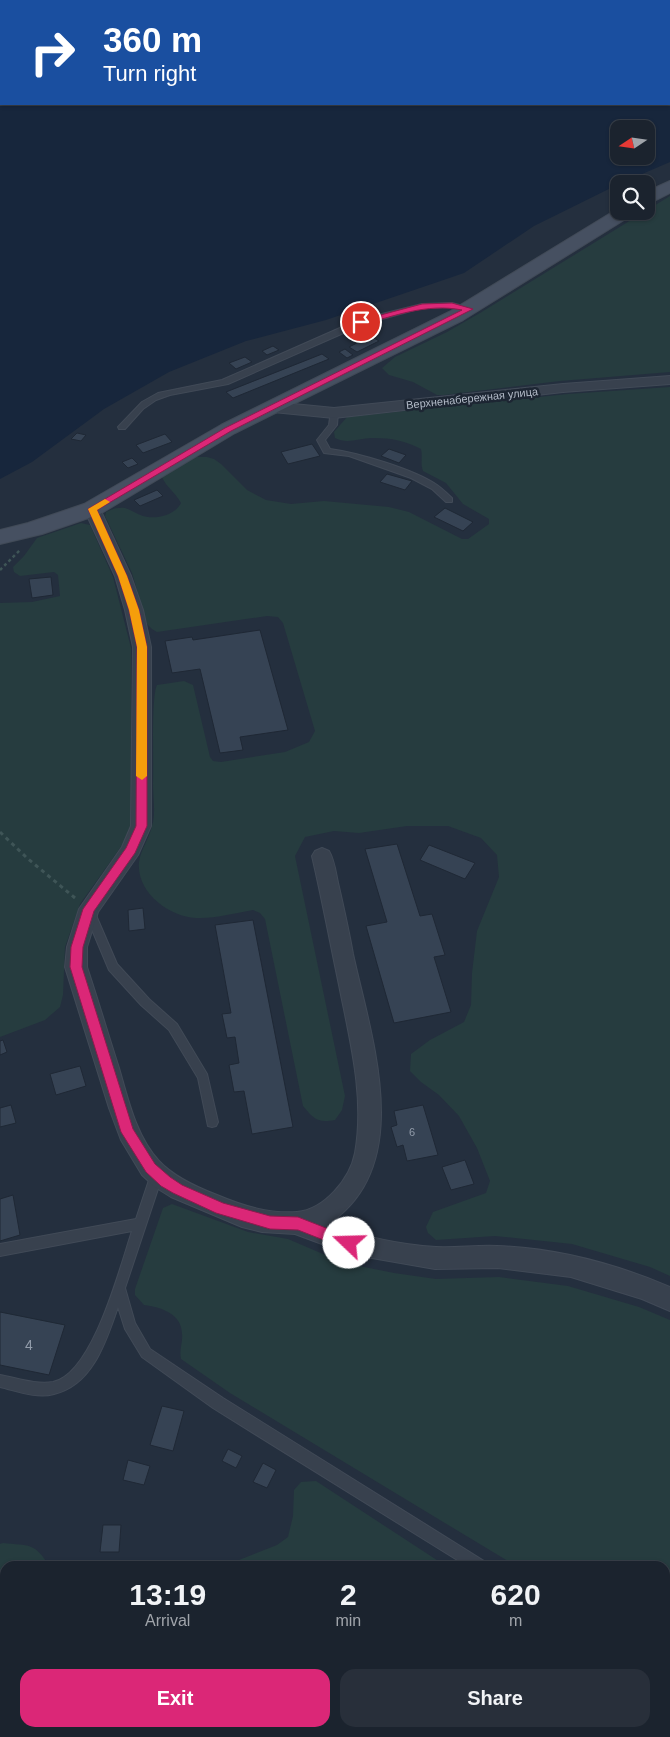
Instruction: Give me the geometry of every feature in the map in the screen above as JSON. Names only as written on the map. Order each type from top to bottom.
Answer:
[{"type":"main road","points":[[655,195],[670,186]]},
{"type":"main road","points":[[0,537],[34,529],[92,509],[185,453],[273,406],[470,309],[612,220]]},
{"type":"street","name":"Верхненабережная улица","points":[[273,406],[334,413],[563,388],[670,380]]},
{"type":"street","points":[[92,509],[123,576],[134,610],[142,647],[141,826],[131,850],[89,909],[77,947],[76,967],[128,1132],[144,1160],[157,1174],[178,1189],[221,1208],[270,1222],[298,1224],[349,1243],[435,1258],[498,1257],[571,1266],[644,1288],[670,1299]]},
{"type":"street","points":[[298,1224],[318,1218],[332,1210],[344,1198],[361,1172],[366,1155],[370,1127],[371,1101],[364,1048],[322,856]]},
{"type":"lane","points":[[122,427],[145,403],[153,398],[164,394],[225,382],[361,322],[422,306],[452,305],[470,309]]},
{"type":"lane","points":[[334,413],[333,425],[321,440],[327,451],[358,456],[414,476],[435,486],[449,500]]},
{"type":"lane","points":[[89,909],[113,967],[145,1002],[173,1027],[203,1077],[212,1122]]},
{"type":"lane","points":[[0,1381],[34,1388],[54,1388],[74,1378],[90,1361],[119,1288],[157,1174]]},
{"type":"lane","points":[[0,1250],[140,1224]]},
{"type":"lane","points":[[119,1288],[129,1325],[146,1353],[218,1403],[471,1561]]},
{"type":"path","points":[[0,832],[27,858],[89,909]]},
{"type":"green space","points":[[670,196],[670,372],[560,381],[437,395],[413,382],[389,375],[382,368],[395,357],[447,332],[480,313],[631,220],[655,220],[655,205]]},
{"type":"green space","points":[[670,387],[670,1276],[650,1267],[572,1244],[495,1236],[436,1240],[428,1233],[426,1227],[433,1212],[486,1193],[490,1181],[477,1148],[459,1116],[439,1095],[410,1071],[411,1054],[430,1040],[464,1022],[471,1005],[472,973],[477,931],[499,877],[497,855],[481,838],[448,826],[407,826],[359,833],[334,831],[305,837],[295,856],[345,1096],[342,1110],[335,1120],[324,1121],[316,1119],[303,1106],[265,919],[260,913],[253,910],[203,918],[186,917],[175,913],[156,901],[149,893],[139,873],[141,853],[151,831],[154,816],[153,717],[157,685],[184,681],[193,685],[210,757],[213,761],[221,762],[285,752],[309,742],[315,731],[283,623],[278,617],[267,616],[157,632],[152,629],[147,624],[132,573],[105,516],[106,512],[120,508],[125,508],[148,517],[165,516],[174,511],[181,503],[162,477],[166,472],[194,457],[207,457],[221,464],[247,490],[266,500],[291,504],[324,501],[389,507],[409,512],[462,539],[468,539],[489,524],[489,519],[463,504],[446,483],[423,471],[421,449],[404,442],[386,439],[369,438],[345,441],[335,438],[334,432],[347,417],[568,394]]},
{"type":"green space","points":[[81,523],[90,525],[113,577],[131,648],[131,824],[123,844],[80,904],[65,947],[63,995],[60,1007],[45,1020],[0,1037],[0,603],[32,602],[60,596],[58,575],[54,572],[20,576],[14,572],[13,567],[37,538]]},
{"type":"green space","points":[[172,1204],[248,1232],[288,1239],[344,1263],[436,1279],[499,1277],[568,1286],[639,1307],[670,1320],[670,1561],[508,1561],[230,1393],[181,1359],[182,1334],[178,1321],[163,1310],[144,1305],[135,1295],[135,1289],[163,1208]]},
{"type":"green space","points":[[316,1481],[438,1561],[237,1561],[277,1545],[288,1537],[293,1516],[294,1490],[301,1482]]},
{"type":"green space","points":[[0,1544],[25,1545],[35,1549],[46,1561],[0,1561]]},
{"type":"water","points":[[0,105],[670,105],[670,162],[640,175],[610,175],[610,188],[534,226],[464,273],[326,320],[246,341],[169,372],[104,409],[32,462],[0,479]]},
{"type":"building","points":[[364,332],[379,341],[357,352],[349,347],[365,339],[358,334]]},
{"type":"building","points":[[273,346],[279,350],[267,355],[262,351]]},
{"type":"building","points":[[345,349],[353,355],[347,358],[339,352]]},
{"type":"building","points":[[322,354],[329,359],[233,398],[226,392]]},
{"type":"building","points":[[245,357],[252,362],[236,369],[229,363]]},
{"type":"building","points":[[77,433],[86,435],[81,441],[71,439]]},
{"type":"building","points":[[165,434],[172,442],[143,453],[136,445]]},
{"type":"building","points":[[312,444],[320,456],[288,464],[281,452]]},
{"type":"building","points":[[389,449],[406,455],[399,463],[381,456]]},
{"type":"building","points":[[132,458],[138,464],[128,468],[122,462]]},
{"type":"building","points":[[387,474],[412,481],[405,490],[380,482]]},
{"type":"building","points":[[157,490],[163,496],[140,506],[134,500]]},
{"type":"building","points":[[445,508],[473,522],[463,531],[434,517]]},
{"type":"building","points":[[51,577],[53,595],[32,598],[29,579]]},
{"type":"building","points":[[260,630],[288,730],[240,737],[243,750],[220,753],[200,669],[172,673],[165,641],[192,637],[193,640]]},
{"type":"building","points":[[397,844],[420,916],[432,914],[445,955],[434,957],[451,1012],[394,1023],[366,926],[387,922],[365,849]]},
{"type":"building","points":[[429,845],[475,863],[465,879],[420,860]]},
{"type":"building","points":[[143,908],[145,929],[129,931],[128,910]]},
{"type":"building","points":[[253,920],[293,1127],[252,1134],[244,1091],[234,1092],[229,1065],[239,1063],[235,1037],[227,1038],[222,1014],[231,1013],[215,925]]},
{"type":"building","points":[[3,1040],[7,1052],[0,1055],[0,1041]]},
{"type":"building","points":[[80,1066],[86,1086],[56,1095],[50,1074]]},
{"type":"building","points":[[11,1105],[16,1123],[0,1127],[0,1108]]},
{"type":"building","points":[[423,1105],[438,1155],[407,1161],[403,1145],[397,1147],[391,1127],[397,1125],[394,1111]]},
{"type":"building","points":[[465,1160],[474,1184],[451,1190],[442,1167]]},
{"type":"building","points":[[13,1195],[20,1235],[0,1241],[0,1199]]},
{"type":"building","points":[[0,1312],[65,1325],[49,1375],[0,1365]]},
{"type":"building","points":[[162,1406],[184,1411],[173,1451],[150,1445]]},
{"type":"building","points":[[228,1449],[242,1456],[236,1468],[222,1461]]},
{"type":"building","points":[[128,1460],[150,1466],[144,1485],[123,1480]]},
{"type":"building","points":[[263,1463],[276,1470],[267,1488],[253,1482]]},
{"type":"building","points":[[103,1525],[121,1525],[119,1552],[100,1552]]},
{"type":"slow traffic","points":[[105,502],[92,509],[123,576],[134,610],[142,647],[142,776]]},
{"type":"route","points":[[349,1243],[298,1224],[283,1224],[252,1219],[221,1208],[178,1189],[166,1182],[151,1168],[144,1160],[128,1132],[76,967],[77,947],[89,909],[131,850],[141,826],[142,647],[134,610],[123,576],[92,509],[185,453],[228,430],[470,309],[436,304],[391,313],[361,322]]}]
